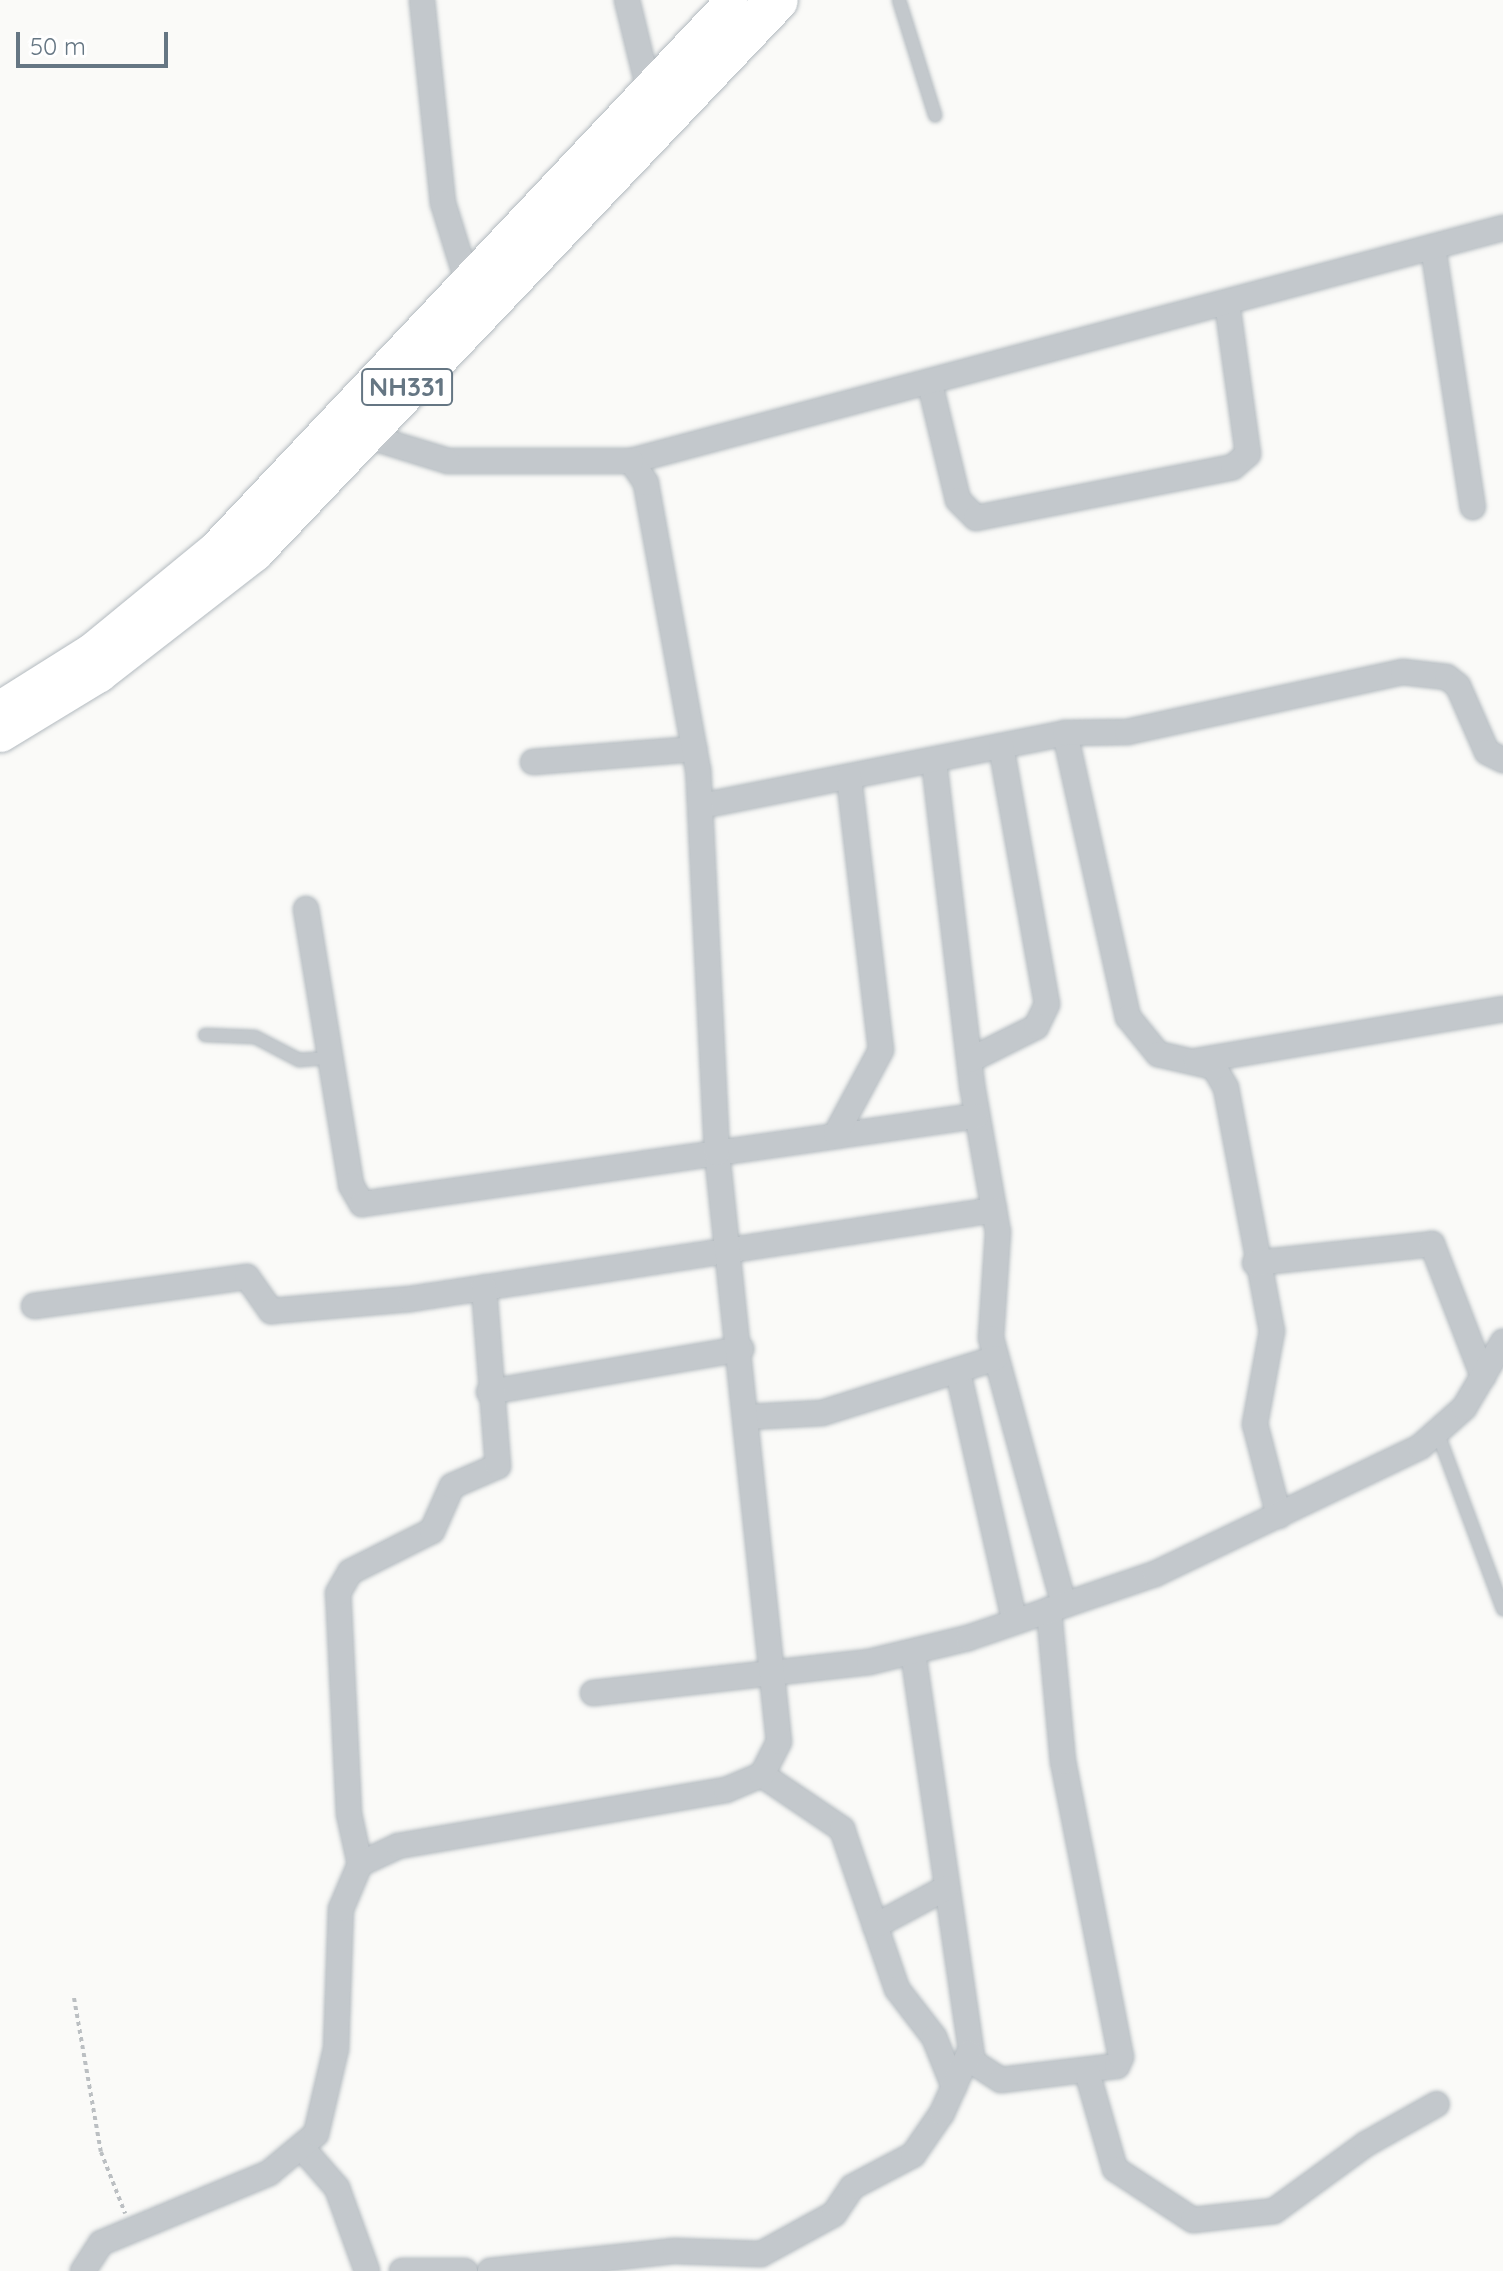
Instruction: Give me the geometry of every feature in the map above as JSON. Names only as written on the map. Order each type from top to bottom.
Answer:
[{"type":"highway","name":"NH331","points":[[0,731],[97,672],[253,551],[777,0]]},
{"type":"street","points":[[422,0],[443,203],[467,280]]},
{"type":"street","points":[[627,0],[648,86]]},
{"type":"street","points":[[0,707],[91,650],[215,548],[732,0]]},
{"type":"street","points":[[0,745],[104,682],[195,614],[260,558],[370,437],[787,0]]},
{"type":"street","points":[[370,437],[448,461],[631,461],[930,384],[1503,228]]},
{"type":"street","points":[[1433,247],[1473,507]]},
{"type":"street","points":[[930,384],[958,500],[976,518],[1233,467],[1248,454],[1227,303]]},
{"type":"street","points":[[360,1864],[398,1846],[726,1790],[762,1775],[779,1742],[741,1349],[717,1153],[701,806],[694,749],[651,504],[631,461]]},
{"type":"street","points":[[701,806],[1065,733],[1127,732],[1311,687],[1430,673],[1458,686],[1487,752],[1503,760]]},
{"type":"street","points":[[1065,733],[1124,1008],[1158,1054],[1196,1061],[1223,1076],[1255,1263],[1274,1346],[1255,1424],[1279,1516]]},
{"type":"street","points":[[970,1060],[1036,1027],[1047,1004],[1001,746]]},
{"type":"street","points":[[533,762],[694,749]]},
{"type":"street","points":[[913,1652],[969,2053],[982,2074],[1001,2080],[1087,2072],[1122,2060],[1063,1762],[1057,1608],[988,1318],[994,1210],[976,1116],[934,761]]},
{"type":"street","points":[[836,1134],[881,1050],[849,777]]},
{"type":"street","points":[[306,909],[351,1185],[362,1204],[976,1116]]},
{"type":"street","points":[[1196,1061],[1503,1009]]},
{"type":"street","points":[[34,1306],[247,1277],[271,1311],[484,1288],[994,1210]]},
{"type":"street","points":[[1255,1263],[1432,1244],[1483,1376]]},
{"type":"street","points":[[83,2271],[101,2243],[226,2194],[303,2149],[332,2089],[341,1909],[360,1864],[349,1814],[341,1584],[358,1567],[429,1534],[452,1486],[498,1466],[489,1392],[484,1288]]},
{"type":"street","points":[[593,1693],[773,1675],[913,1652],[1015,1622],[1155,1574],[1279,1516],[1438,1434],[1483,1376],[1503,1342]]},
{"type":"street","points":[[489,1392],[741,1349]]},
{"type":"street","points":[[748,1417],[822,1413],[996,1358]]},
{"type":"street","points":[[958,1372],[1015,1622]]},
{"type":"street","points":[[762,1775],[842,1829],[901,1999],[934,2037],[954,2087]]},
{"type":"street","points":[[875,1926],[946,1888]]},
{"type":"street","points":[[490,2271],[675,2251],[761,2254],[834,2214],[852,2187],[913,2155],[954,2087],[969,2053]]},
{"type":"street","points":[[1087,2072],[1115,2169],[1193,2220],[1274,2211],[1366,2144],[1437,2104]]},
{"type":"street","points":[[303,2149],[337,2188],[367,2271]]},
{"type":"street","points":[[402,2271],[465,2271]]},
{"type":"lane","points":[[899,0],[935,115]]},
{"type":"lane","points":[[205,1035],[246,1035],[299,1060],[330,1058]]},
{"type":"lane","points":[[1438,1434],[1503,1609]]},
{"type":"path","points":[[74,1998],[101,2152],[133,2229]]}]
